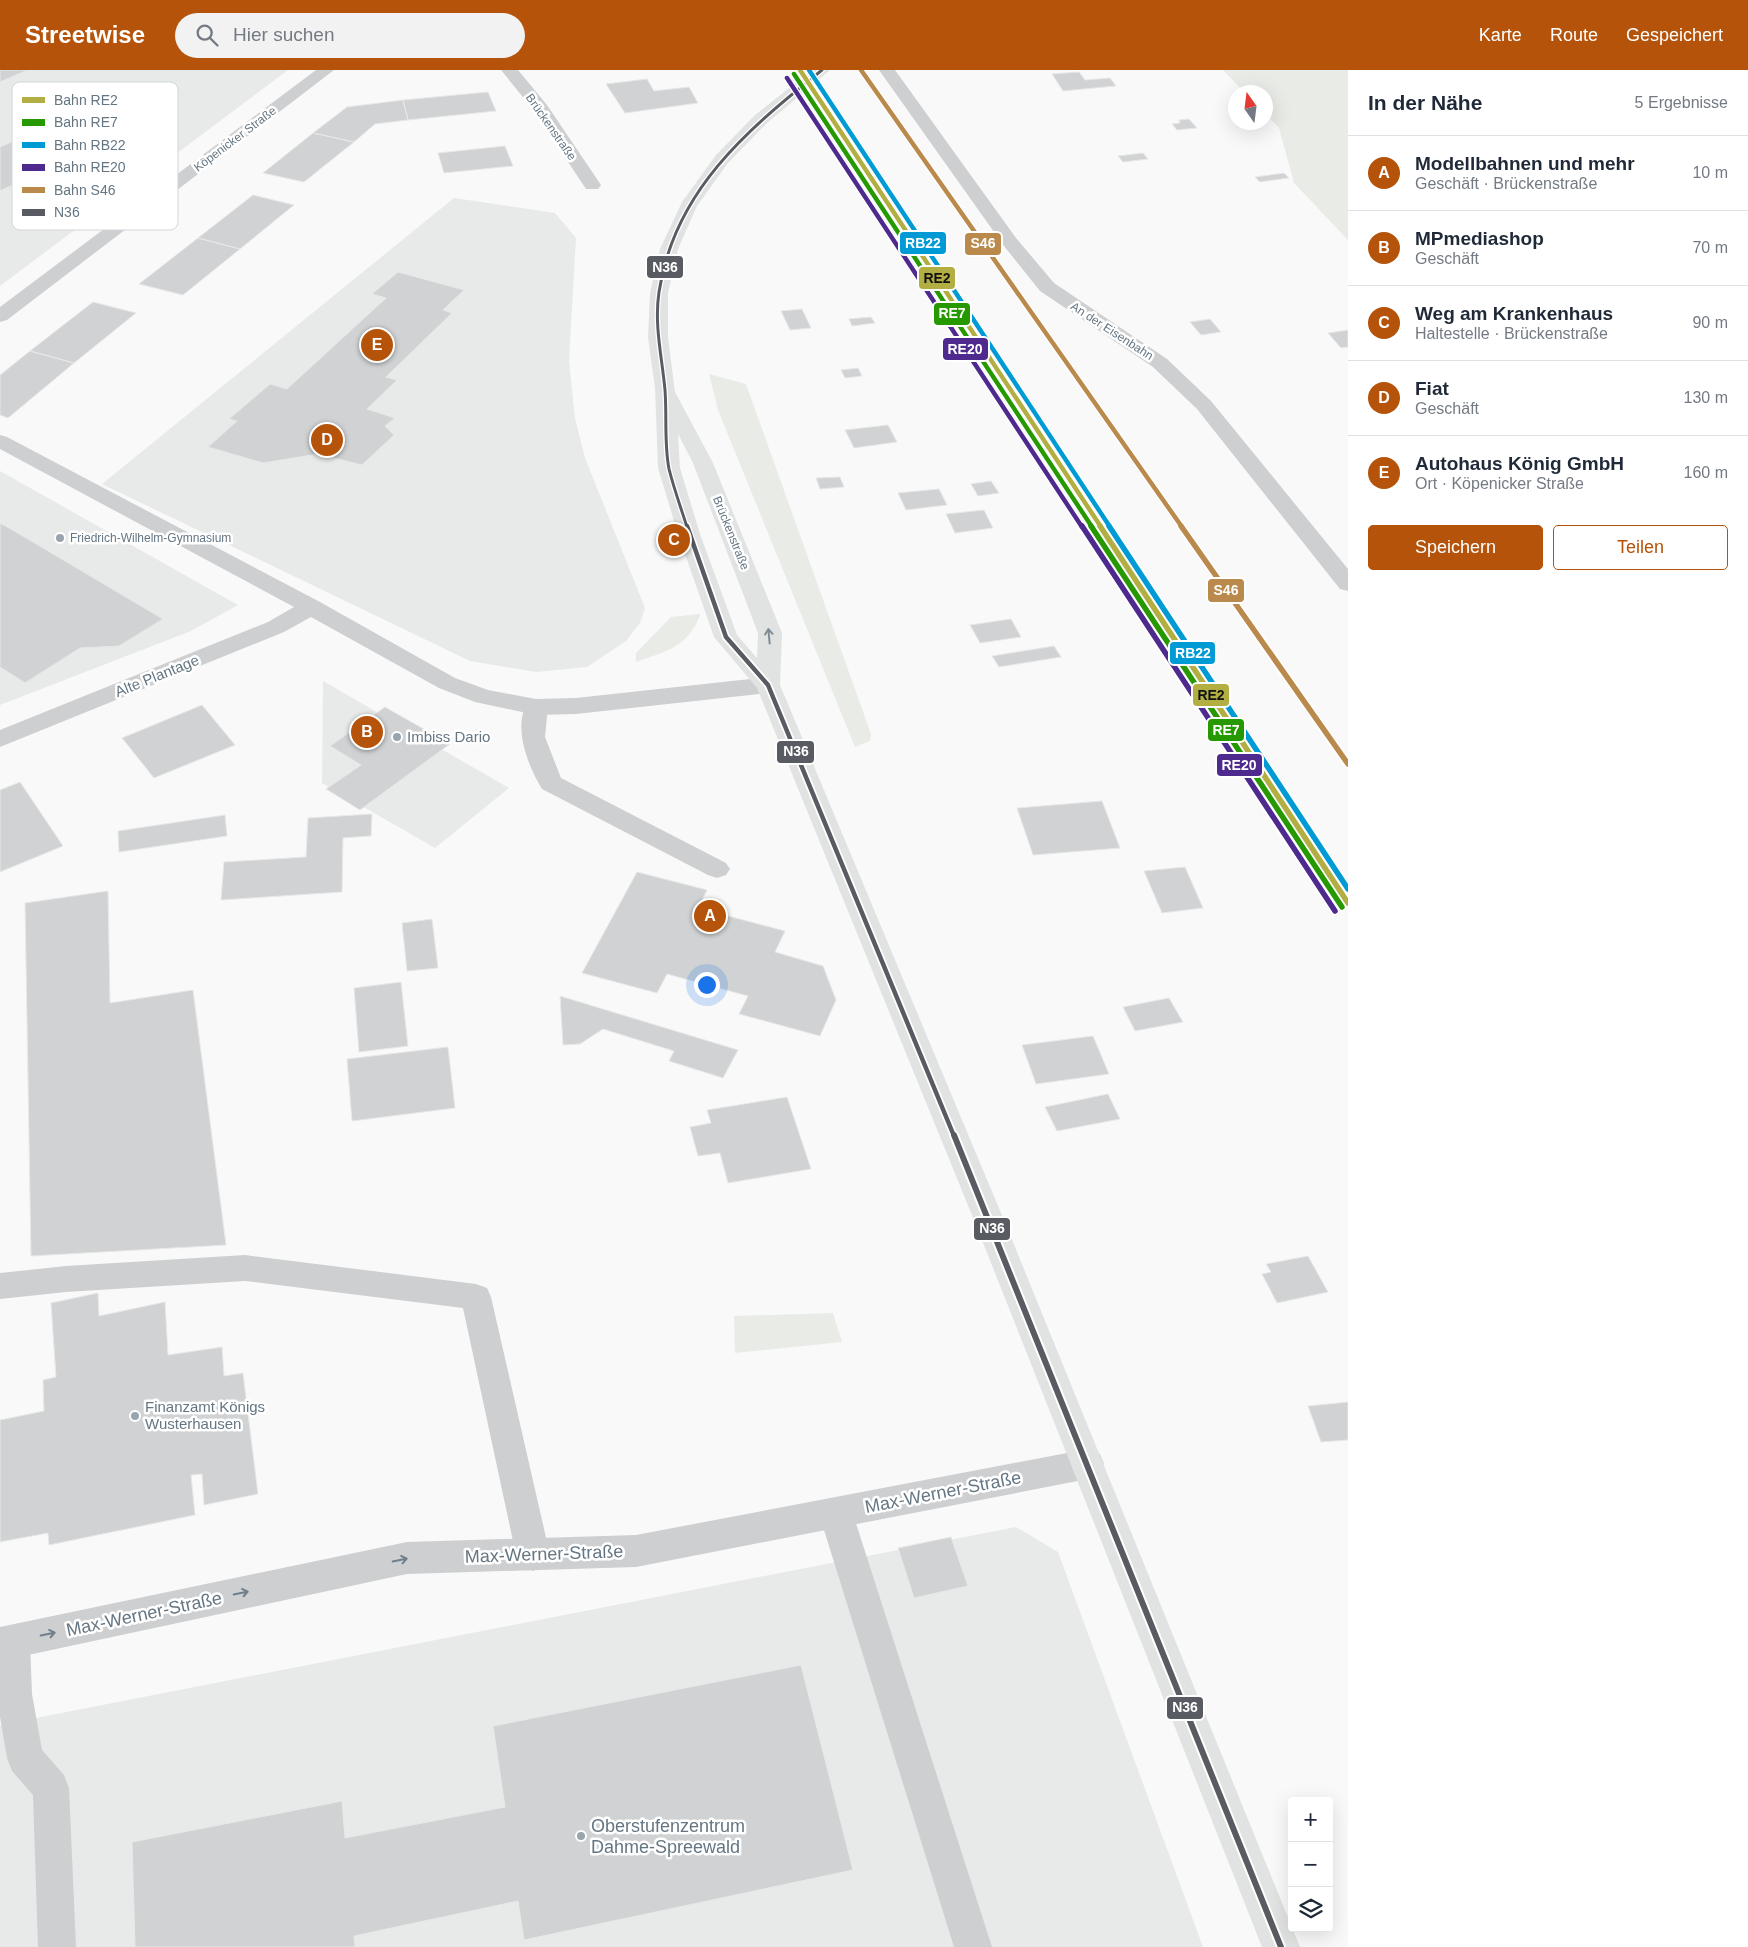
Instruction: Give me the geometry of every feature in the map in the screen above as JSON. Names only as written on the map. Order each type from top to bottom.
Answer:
[{"type":"main road","name":"Brückenstraße","points":[[822,70],[761,119],[722,159],[688,206],[669,249],[660,293],[658,328],[665,388],[669,468],[689,534],[726,637],[768,684],[1088,1464],[1281,1947]]},
{"type":"main road","name":"Brückenstraße","points":[[665,388],[703,463],[770,633],[768,684]]},
{"type":"street","name":"Köpenicker Straße","points":[[178,182],[326,70]]},
{"type":"street","name":"Brückenstraße","points":[[508,70],[541,109],[592,185]]},
{"type":"street","name":"An der Eisenbahn","points":[[888,70],[1010,242],[1047,287],[1160,363],[1204,405],[1348,584]]},
{"type":"street","name":"Köpenicker Straße","points":[[0,316],[114,230]]},
{"type":"street","points":[[0,440],[312,607],[447,683],[483,697],[536,707],[585,705],[768,684]]},
{"type":"street","name":"Alte Plantage","points":[[0,740],[276,627],[312,607]]},
{"type":"street","points":[[536,707],[533,737],[551,783],[717,870]]},
{"type":"street","points":[[0,1286],[66,1279],[245,1268],[476,1298],[534,1555]]},
{"type":"street","name":"Max-Werner-Straße","points":[[6,1643],[407,1558],[636,1551],[1088,1464]]},
{"type":"street","points":[[836,1514],[973,1947]]},
{"type":"street","points":[[6,1643],[25,1758],[51,1788],[57,1947]]},
{"type":"shaded area","points":[[0,70],[288,70],[178,152],[178,82],[12,82],[12,230],[75,230],[0,286]]},
{"type":"shaded area","points":[[1223,70],[1348,70],[1348,240],[1294,183],[1279,128],[1273,122],[1273,85],[1237,85]]},
{"type":"shaded area","points":[[454,198],[555,213],[576,238],[569,361],[575,418],[585,458],[645,608],[640,623],[626,641],[587,667],[536,672],[470,661],[102,484]]},
{"type":"shaded area","points":[[709,374],[746,384],[871,734],[870,741],[855,747],[718,410]]},
{"type":"shaded area","name":"Friedrich-Wilhelm-Gymnasium","points":[[0,471],[238,605],[191,631],[0,705]]},
{"type":"shaded area","points":[[699,614],[695,626],[683,641],[667,651],[636,662],[636,653],[671,617]]},
{"type":"shaded area","points":[[323,681],[509,788],[435,848],[322,783]]},
{"type":"shaded area","points":[[833,1313],[842,1342],[735,1353],[734,1316]]},
{"type":"shaded area","name":"Oberstufenzentrum Dahme-Spreewald","points":[[1016,1527],[1058,1552],[1203,1947],[0,1947],[0,1725]]},
{"type":"building","points":[[0,70],[28,70],[0,82]]},
{"type":"building","points":[[1079,72],[1085,80],[1110,78],[1116,86],[1063,91],[1052,74]]},
{"type":"building","points":[[647,79],[654,91],[689,87],[698,103],[625,113],[606,84]]},
{"type":"building","points":[[488,92],[496,111],[408,120],[403,100]]},
{"type":"building","points":[[403,100],[408,120],[375,124],[354,142],[313,133],[347,107]]},
{"type":"building","points":[[1189,119],[1197,128],[1177,130],[1172,124],[1180,123],[1179,120]]},
{"type":"building","points":[[313,133],[354,142],[304,182],[263,173]]},
{"type":"building","points":[[12,142],[12,186],[0,191],[0,147]]},
{"type":"building","points":[[505,146],[513,166],[444,173],[438,153]]},
{"type":"building","points":[[1143,153],[1148,159],[1123,162],[1118,156]]},
{"type":"building","points":[[1284,173],[1289,178],[1260,182],[1255,177]]},
{"type":"building","points":[[253,195],[294,205],[240,249],[198,238]]},
{"type":"building","points":[[198,238],[240,249],[183,295],[139,284]]},
{"type":"building","points":[[398,272],[464,290],[443,310],[452,313],[386,377],[397,380],[367,409],[395,418],[385,426],[394,435],[362,465],[318,454],[263,463],[208,447],[237,421],[229,419],[270,384],[287,389],[386,298],[372,294]]},
{"type":"building","points":[[93,302],[136,313],[74,363],[30,351]]},
{"type":"building","points":[[802,309],[811,328],[790,330],[781,311]]},
{"type":"building","points":[[871,317],[875,323],[852,326],[849,319]]},
{"type":"building","points":[[1210,319],[1221,332],[1201,335],[1190,322]]},
{"type":"building","points":[[1348,330],[1348,347],[1341,348],[1328,333]]},
{"type":"building","points":[[30,351],[74,363],[8,418],[0,415],[0,375]]},
{"type":"building","points":[[858,368],[862,376],[845,378],[841,370]]},
{"type":"building","points":[[888,425],[897,442],[854,448],[845,430]]},
{"type":"building","points":[[840,477],[844,487],[820,489],[816,478]]},
{"type":"building","points":[[991,481],[999,493],[978,496],[971,484]]},
{"type":"building","points":[[939,489],[947,505],[906,510],[898,493]]},
{"type":"building","points":[[984,510],[993,528],[955,533],[946,514]]},
{"type":"building","points":[[0,523],[163,619],[119,646],[80,648],[25,683],[0,667]]},
{"type":"building","points":[[1011,619],[1021,637],[980,643],[970,625]]},
{"type":"building","points":[[1054,646],[1061,657],[999,667],[992,656]]},
{"type":"building","points":[[202,705],[235,745],[154,778],[122,738]]},
{"type":"building","points":[[385,707],[450,744],[360,810],[326,789],[361,765],[330,746]]},
{"type":"building","points":[[20,782],[63,846],[0,872],[0,790]]},
{"type":"building","points":[[1102,801],[1120,848],[1033,855],[1017,808]]},
{"type":"building","points":[[372,814],[371,836],[343,838],[342,892],[221,900],[224,862],[306,857],[308,818]]},
{"type":"building","points":[[225,815],[227,836],[119,852],[118,831]]},
{"type":"building","points":[[1185,867],[1203,908],[1162,913],[1144,871]]},
{"type":"building","points":[[637,872],[707,890],[698,908],[785,931],[775,952],[823,966],[836,1000],[820,1036],[739,1014],[748,996],[667,974],[657,993],[582,973]]},
{"type":"building","points":[[108,891],[110,1003],[193,990],[226,1245],[31,1256],[25,903]]},
{"type":"building","points":[[432,919],[438,968],[407,971],[402,923]]},
{"type":"building","points":[[401,982],[408,1046],[359,1052],[354,988]]},
{"type":"building","points":[[560,996],[738,1050],[723,1078],[669,1061],[674,1051],[603,1029],[580,1044],[563,1045]]},
{"type":"building","points":[[1169,998],[1183,1022],[1135,1031],[1123,1007]]},
{"type":"building","points":[[1093,1036],[1109,1074],[1036,1084],[1022,1045]]},
{"type":"building","points":[[448,1047],[455,1108],[352,1121],[347,1059]]},
{"type":"building","points":[[1108,1094],[1120,1119],[1057,1131],[1045,1107]]},
{"type":"building","points":[[787,1097],[811,1169],[728,1183],[720,1153],[698,1156],[690,1127],[711,1123],[707,1110]]},
{"type":"building","points":[[1308,1256],[1328,1292],[1277,1303],[1262,1274],[1271,1272],[1266,1264]]},
{"type":"building","name":"Finanzamt Königs Wusterhausen","points":[[98,1293],[99,1316],[165,1302],[168,1355],[222,1347],[224,1376],[243,1373],[258,1494],[204,1505],[202,1474],[191,1475],[195,1515],[49,1545],[48,1533],[0,1542],[0,1420],[44,1411],[43,1380],[56,1377],[51,1303]]},
{"type":"building","points":[[1348,1402],[1348,1440],[1321,1442],[1308,1406]]},
{"type":"building","points":[[951,1537],[968,1586],[914,1598],[898,1548]]},
{"type":"building","points":[[801,1665],[853,1870],[524,1940],[518,1901],[354,1936],[355,1947],[135,1947],[132,1842],[342,1801],[345,1838],[505,1807],[493,1726]]},
{"type":"rail line","name":"RE2","points":[[800,70],[1348,903]]},
{"type":"rail line","name":"RB22","points":[[809,70],[1348,889]]},
{"type":"rail line","name":"S46","points":[[861,70],[1348,764]]},
{"type":"rail line","name":"RE7","points":[[794,74],[1342,907]]},
{"type":"rail line","name":"RE20","points":[[787,78],[1335,911]]},
{"type":"transit line","name":"N36","points":[[822,70],[761,119],[722,159],[688,206],[669,249],[659,293],[658,337],[665,389],[669,468],[689,534],[726,637],[768,685],[991,1225],[1281,1947]]},
{"type":"place","name":"Autohaus König GmbH","points":[[377,345]]},
{"type":"place","name":"Fiat","points":[[327,440]]},
{"type":"place","name":"Friedrich-Wilhelm-Gymnasium","points":[[60,538]]},
{"type":"place","name":"Weg am Krankenhaus","points":[[674,540]]},
{"type":"place","name":"MPmediashop","points":[[367,732]]},
{"type":"place","name":"Imbiss Dario","points":[[397,737]]},
{"type":"place","name":"Modellbahnen und mehr","points":[[710,916]]},
{"type":"place","name":"Finanzamt Königs Wusterhausen","points":[[135,1416]]},
{"type":"place","name":"Oberstufenzentrum Dahme-Spreewald","points":[[581,1836]]}]
